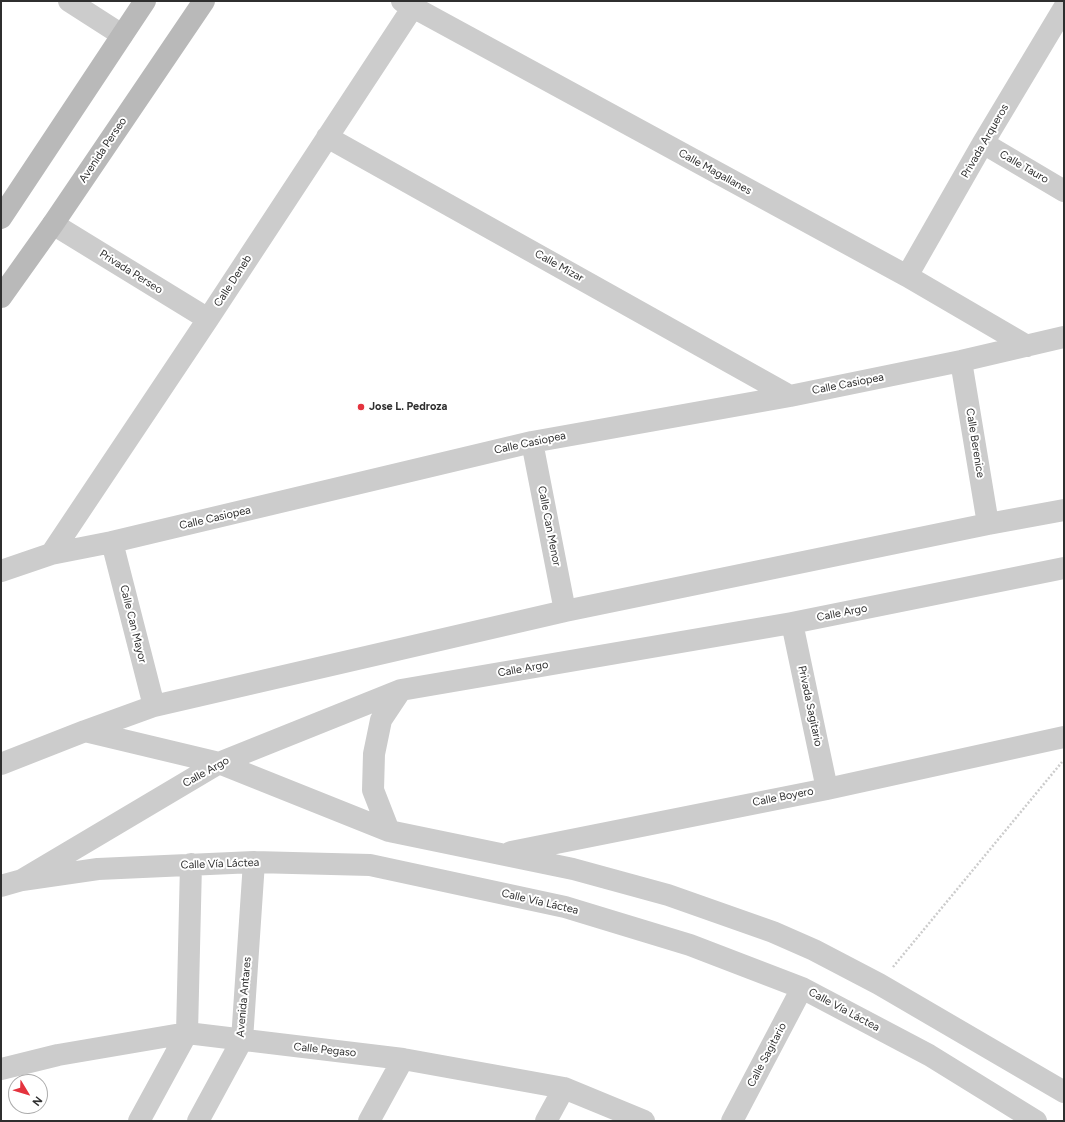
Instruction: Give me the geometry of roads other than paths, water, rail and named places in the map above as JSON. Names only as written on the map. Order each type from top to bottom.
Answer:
[{"type":"main road","points":[[1,218],[145,1]]},
{"type":"main road","name":"Avenida Perseo","points":[[1,297],[53,224],[204,1]]},
{"type":"street","points":[[69,1],[122,35]]},
{"type":"street","name":"Calle Deneb","points":[[51,554],[208,319],[327,137],[407,4]]},
{"type":"street","name":"Calle Magallanes","points":[[407,4],[907,276],[1027,346]]},
{"type":"street","name":"Privada Arqueros","points":[[907,276],[983,143],[1064,8]]},
{"type":"street","name":"Calle Mizar","points":[[327,137],[790,396]]},
{"type":"street","name":"Calle Tauro","points":[[983,143],[1064,191]]},
{"type":"street","name":"Privada Perseo","points":[[53,224],[208,319]]},
{"type":"street","name":"Calle Casiopea","points":[[1,571],[51,554],[112,542],[532,442],[790,396],[1064,338]]},
{"type":"street","name":"Calle Berenice","points":[[961,361],[988,524]]},
{"type":"street","name":"Calle Can Menor","points":[[532,442],[565,611]]},
{"type":"street","points":[[1,764],[85,730],[154,706],[565,611],[988,524],[1064,510]]},
{"type":"street","name":"Calle Can Mayor","points":[[112,542],[154,706]]},
{"type":"street","name":"Calle Argo","points":[[22,880],[219,763],[401,690],[792,623],[1064,568]]},
{"type":"street","name":"Privada Sagitario","points":[[792,623],[827,789]]},
{"type":"street","points":[[389,831],[373,790],[374,754],[381,720],[401,690]]},
{"type":"street","points":[[85,730],[219,763],[389,831],[573,869],[668,895],[773,932],[814,950],[879,984],[1064,1092]]},
{"type":"street","name":"Calle Boyero","points":[[502,854],[827,789],[1064,737]]},
{"type":"street","name":"Calle Vía Láctea","points":[[1,886],[22,880],[98,869],[254,862],[370,865],[565,907],[690,945],[802,988],[929,1055],[1036,1121]]},
{"type":"street","name":"Avenida Antares","points":[[198,1121],[242,1040],[254,862]]},
{"type":"street","points":[[139,1121],[187,1033],[191,864]]},
{"type":"street","name":"Calle Sagitario","points":[[732,1121],[802,988]]},
{"type":"street","name":"Calle Pegaso","points":[[1,1069],[58,1055],[187,1033],[403,1059],[564,1088],[644,1121]]},
{"type":"street","points":[[369,1121],[403,1059]]},
{"type":"street","points":[[546,1121],[564,1088]]},
{"type":"place","name":"Jose L. Pedroza","points":[[361,407]]}]
